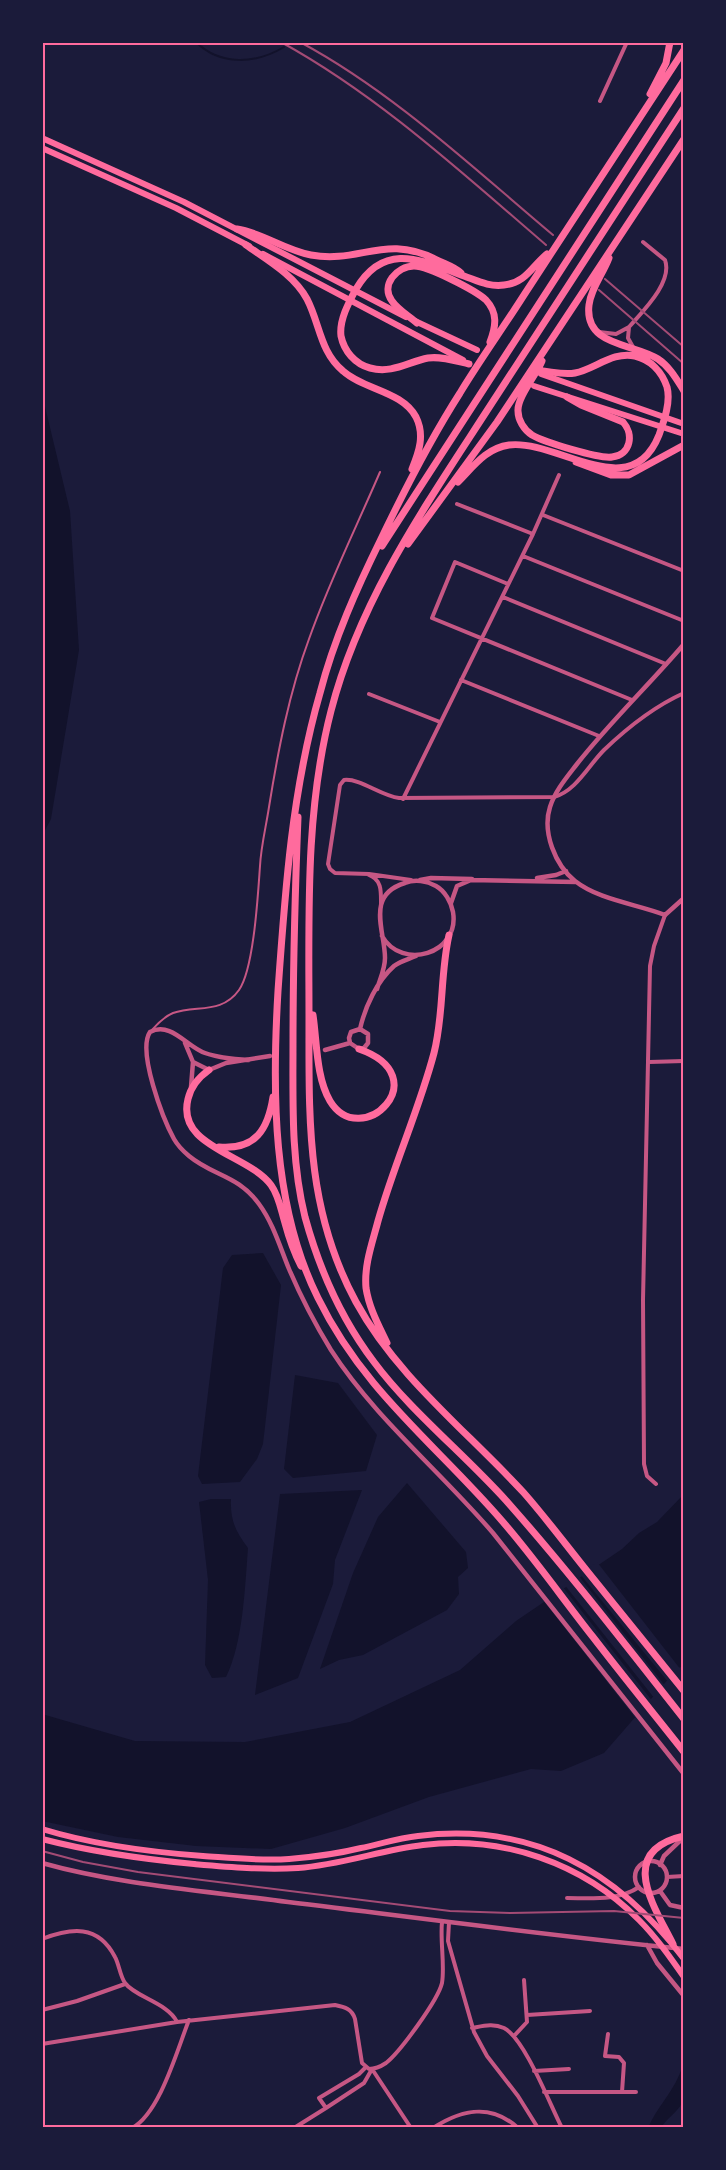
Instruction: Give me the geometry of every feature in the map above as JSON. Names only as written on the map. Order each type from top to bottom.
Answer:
[{"type":"highway","points":[[641,115],[664,69],[670,42]]},
{"type":"highway","points":[[311,1284],[293,1227],[283,1182],[278,1141],[277,1007],[291,843],[320,689],[364,574],[400,499],[457,397],[684,50]]},
{"type":"highway","points":[[364,574],[684,80]]},
{"type":"highway","points":[[684,108],[434,490],[388,570],[350,650],[335,695],[323,746],[315,799],[310,853],[309,989],[311,1142],[314,1177],[321,1211],[336,1258],[356,1301],[395,1359],[537,1508],[684,1691]]},
{"type":"highway","points":[[388,570],[497,422],[684,139]]},
{"type":"highway","points":[[237,228],[257,233],[299,252],[322,256],[346,255],[386,248],[412,249],[452,267],[463,275]]},
{"type":"highway","points":[[246,244],[274,264],[301,290],[311,308],[326,350],[339,368],[360,382],[400,401],[415,416],[420,428],[421,444],[400,499]]},
{"type":"highway","points":[[613,246],[589,304],[590,317],[596,330],[611,343],[647,353],[664,364],[684,392]]},
{"type":"highway","points":[[469,363],[436,357],[391,370],[370,368],[355,360],[346,349],[341,336],[342,320],[362,280],[380,263],[397,258],[427,262],[487,285],[510,284],[527,276],[545,256],[552,252]]},
{"type":"highway","points":[[417,323],[393,303],[389,294],[392,277],[400,269],[409,266],[428,269],[480,295],[489,302],[494,312],[495,322],[486,352]]},
{"type":"highway","points":[[548,345],[538,370],[518,406],[522,425],[535,436],[592,455],[614,457],[624,452],[629,444],[630,435],[623,422],[580,405],[567,397]]},
{"type":"highway","points":[[447,491],[482,458],[501,447],[515,444],[622,469],[635,465],[649,455],[663,424],[668,396],[665,381],[658,370],[647,361],[634,356],[618,356],[570,374],[542,372]]},
{"type":"highway","points":[[569,458],[607,474],[629,475],[684,445]]},
{"type":"highway","points":[[299,793],[294,908],[293,1098],[298,1179],[309,1231],[333,1293],[374,1363],[518,1514],[684,1719]]},
{"type":"highway","points":[[395,1359],[371,1308],[367,1290],[367,1259],[386,1193],[434,1053],[440,1012],[443,962],[449,935]]},
{"type":"highway","points":[[309,989],[327,1095],[341,1112],[350,1117],[365,1118],[377,1114],[387,1105],[393,1094],[394,1080],[392,1072],[384,1062],[359,1049]]},
{"type":"highway","points":[[209,1070],[197,1080],[190,1092],[187,1107],[190,1123],[202,1139],[251,1166],[272,1187],[293,1247],[311,1284],[333,1326],[363,1373],[392,1407],[505,1524],[684,1752]]},
{"type":"highway","points":[[215,1147],[238,1147],[258,1136],[268,1121],[276,1079]]},
{"type":"highway","points":[[673,1944],[649,1897],[645,1886],[645,1873],[648,1859],[655,1851],[667,1842],[684,1836]]},
{"type":"main road","points":[[42,138],[151,186],[237,228],[417,323],[477,350]]},
{"type":"main road","points":[[42,148],[167,204],[469,363]]},
{"type":"main road","points":[[542,372],[684,424]]},
{"type":"main road","points":[[534,386],[684,434]]},
{"type":"main road","points":[[42,1829],[123,1847],[269,1860],[332,1854],[427,1835],[461,1834],[500,1837],[537,1846],[589,1869],[634,1902],[684,1959]]},
{"type":"main road","points":[[42,1839],[111,1855],[245,1869],[298,1868],[332,1864],[434,1844],[463,1843],[507,1848],[560,1865],[609,1894],[629,1910],[652,1934],[684,1977]]},
{"type":"street","points":[[600,101],[627,42]]},
{"type":"street","points":[[596,330],[606,334],[616,334],[629,327],[651,302],[662,284],[666,264],[662,257],[643,242]]},
{"type":"street","points":[[629,327],[628,340],[636,349]]},
{"type":"street","points":[[403,799],[523,556],[559,474]]},
{"type":"street","points":[[457,504],[533,534]]},
{"type":"street","points":[[543,514],[684,571]]},
{"type":"street","points":[[523,556],[684,621]]},
{"type":"street","points":[[508,584],[454,562],[432,618],[632,700]]},
{"type":"street","points":[[503,597],[666,664]]},
{"type":"street","points":[[665,915],[598,894],[576,882],[566,871],[554,850],[548,831],[548,814],[554,797],[599,736],[684,644]]},
{"type":"street","points":[[461,680],[599,736]]},
{"type":"street","points":[[360,1029],[366,1008],[395,966],[438,949],[449,935],[454,920],[447,896],[438,887],[415,881],[332,872],[328,864],[340,785],[346,780],[390,797],[403,799],[554,797],[568,790],[618,738],[659,705],[684,693]]},
{"type":"street","points":[[369,694],[440,722]]},
{"type":"street","points":[[528,880],[566,871]]},
{"type":"street","points":[[365,874],[375,878],[379,884],[379,923],[385,963],[377,989]]},
{"type":"street","points":[[380,910],[384,898],[391,889],[415,881],[431,878],[476,880]]},
{"type":"street","points":[[451,905],[457,886],[467,881],[576,882]]},
{"type":"street","points":[[656,1484],[647,1476],[644,1464],[643,1310],[650,966],[654,946],[665,915],[684,898]]},
{"type":"street","points":[[382,936],[389,946],[399,952],[419,955]]},
{"type":"street","points":[[360,1029],[366,1032],[369,1040],[364,1048],[359,1049],[353,1047],[349,1038],[351,1032],[360,1029]]},
{"type":"street","points":[[249,1060],[214,1056],[200,1051],[167,1030],[152,1030],[146,1040],[147,1062],[176,1143],[191,1158],[238,1182],[256,1199],[269,1221],[308,1309],[336,1357],[372,1403],[462,1497],[493,1533],[684,1774]]},
{"type":"street","points":[[182,1039],[193,1062],[190,1092]]},
{"type":"street","points":[[325,1050],[350,1043]]},
{"type":"street","points":[[193,1062],[209,1070],[226,1063],[270,1056]]},
{"type":"street","points":[[648,1062],[684,1061]]},
{"type":"street","points":[[660,1864],[664,1856],[684,1836]]},
{"type":"street","points":[[651,1862],[660,1864],[667,1877],[660,1891],[646,1893],[639,1887],[636,1878],[638,1869],[651,1862]]},
{"type":"street","points":[[42,1863],[89,1874],[442,1922],[684,1949]]},
{"type":"street","points":[[667,1877],[684,1876]]},
{"type":"street","points":[[567,1898],[611,1897],[629,1893],[639,1887]]},
{"type":"street","points":[[660,1891],[670,1905],[684,1908]]},
{"type":"street","points":[[42,2044],[189,2020],[330,2005],[342,2006],[354,2015],[362,2060],[366,2067],[372,2069],[384,2065],[396,2053],[417,2027],[440,1989],[442,1922]]},
{"type":"street","points":[[449,1922],[448,1941],[472,2028],[484,2052],[521,2100],[538,2128]]},
{"type":"street","points":[[42,1939],[66,1930],[75,1930],[95,1936],[112,1952],[125,1984],[169,2011],[177,2022]]},
{"type":"street","points":[[647,1945],[684,1996]]},
{"type":"street","points":[[514,2036],[527,2024],[524,1980]]},
{"type":"street","points":[[42,2010],[77,2001],[125,1984]]},
{"type":"street","points":[[526,2015],[590,2011]]},
{"type":"street","points":[[132,2128],[145,2119],[155,2104],[189,2020]]},
{"type":"street","points":[[472,2028],[495,2025],[504,2028],[514,2036],[562,2128]]},
{"type":"street","points":[[608,2034],[605,2056],[619,2057],[624,2063],[622,2092]]},
{"type":"street","points":[[326,2108],[319,2098],[359,2074],[366,2067]]},
{"type":"street","points":[[294,2128],[364,2083],[372,2069]]},
{"type":"street","points":[[372,2069],[411,2128]]},
{"type":"street","points":[[534,2071],[569,2069]]},
{"type":"street","points":[[544,2092],[636,2092]]},
{"type":"street","points":[[433,2128],[465,2114],[487,2111],[501,2115],[518,2128]]},
{"type":"lane","points":[[152,1030],[162,1019],[174,1013],[211,1009],[225,1003],[237,993],[243,984],[256,915],[260,865],[273,778],[296,683],[306,646],[321,607],[380,472]]},
{"type":"shaded area","points":[[42,394],[70,511],[79,650],[51,819],[42,836]]},
{"type":"shaded area","points":[[263,1253],[281,1285],[263,1444],[257,1459],[240,1482],[202,1484],[198,1476],[223,1268],[232,1255]]},
{"type":"shaded area","points":[[295,1375],[338,1383],[377,1435],[366,1471],[293,1478],[284,1469]]},
{"type":"shaded area","points":[[407,1483],[466,1552],[468,1568],[458,1577],[459,1594],[447,1610],[363,1655],[339,1660],[320,1669],[353,1573],[378,1517]]},
{"type":"shaded area","points":[[362,1490],[335,1560],[333,1584],[298,1678],[255,1695],[280,1494]]},
{"type":"shaded area","points":[[684,1494],[684,1666],[678,1668],[604,1753],[561,1771],[531,1769],[429,1797],[345,1828],[271,1849],[196,1846],[118,1837],[42,1821],[42,1714],[135,1741],[245,1742],[350,1722],[460,1670],[516,1621],[622,1549],[639,1533],[657,1522]]},
{"type":"shaded area","points":[[211,1499],[231,1499],[235,1526],[248,1548],[240,1632],[232,1663],[226,1677],[212,1678],[205,1665],[208,1580],[199,1502]]},
{"type":"shaded area","points":[[684,2060],[684,2099],[682,2103],[661,2128],[648,2128],[673,2087]]},
{"type":"pier","points":[[597,1562],[681,1670],[669,1683],[580,1574]]},
{"type":"pier","points":[[578,1575],[666,1687],[655,1699],[564,1584]]},
{"type":"pier","points":[[562,1586],[653,1702],[637,1720],[542,1599]]},
{"type":"waterway","points":[[196,42],[216,55],[238,60],[262,57],[284,47]]},
{"type":"railway","points":[[281,42],[317,63],[386,111],[451,163],[546,245]]},
{"type":"railway","points":[[300,42],[400,107],[553,235]]},
{"type":"railway","points":[[605,279],[684,347]]},
{"type":"railway","points":[[599,290],[684,364]]},
{"type":"railway","points":[[42,1851],[83,1862],[138,1872],[450,1911],[510,1913],[614,1911],[684,1918]]}]
